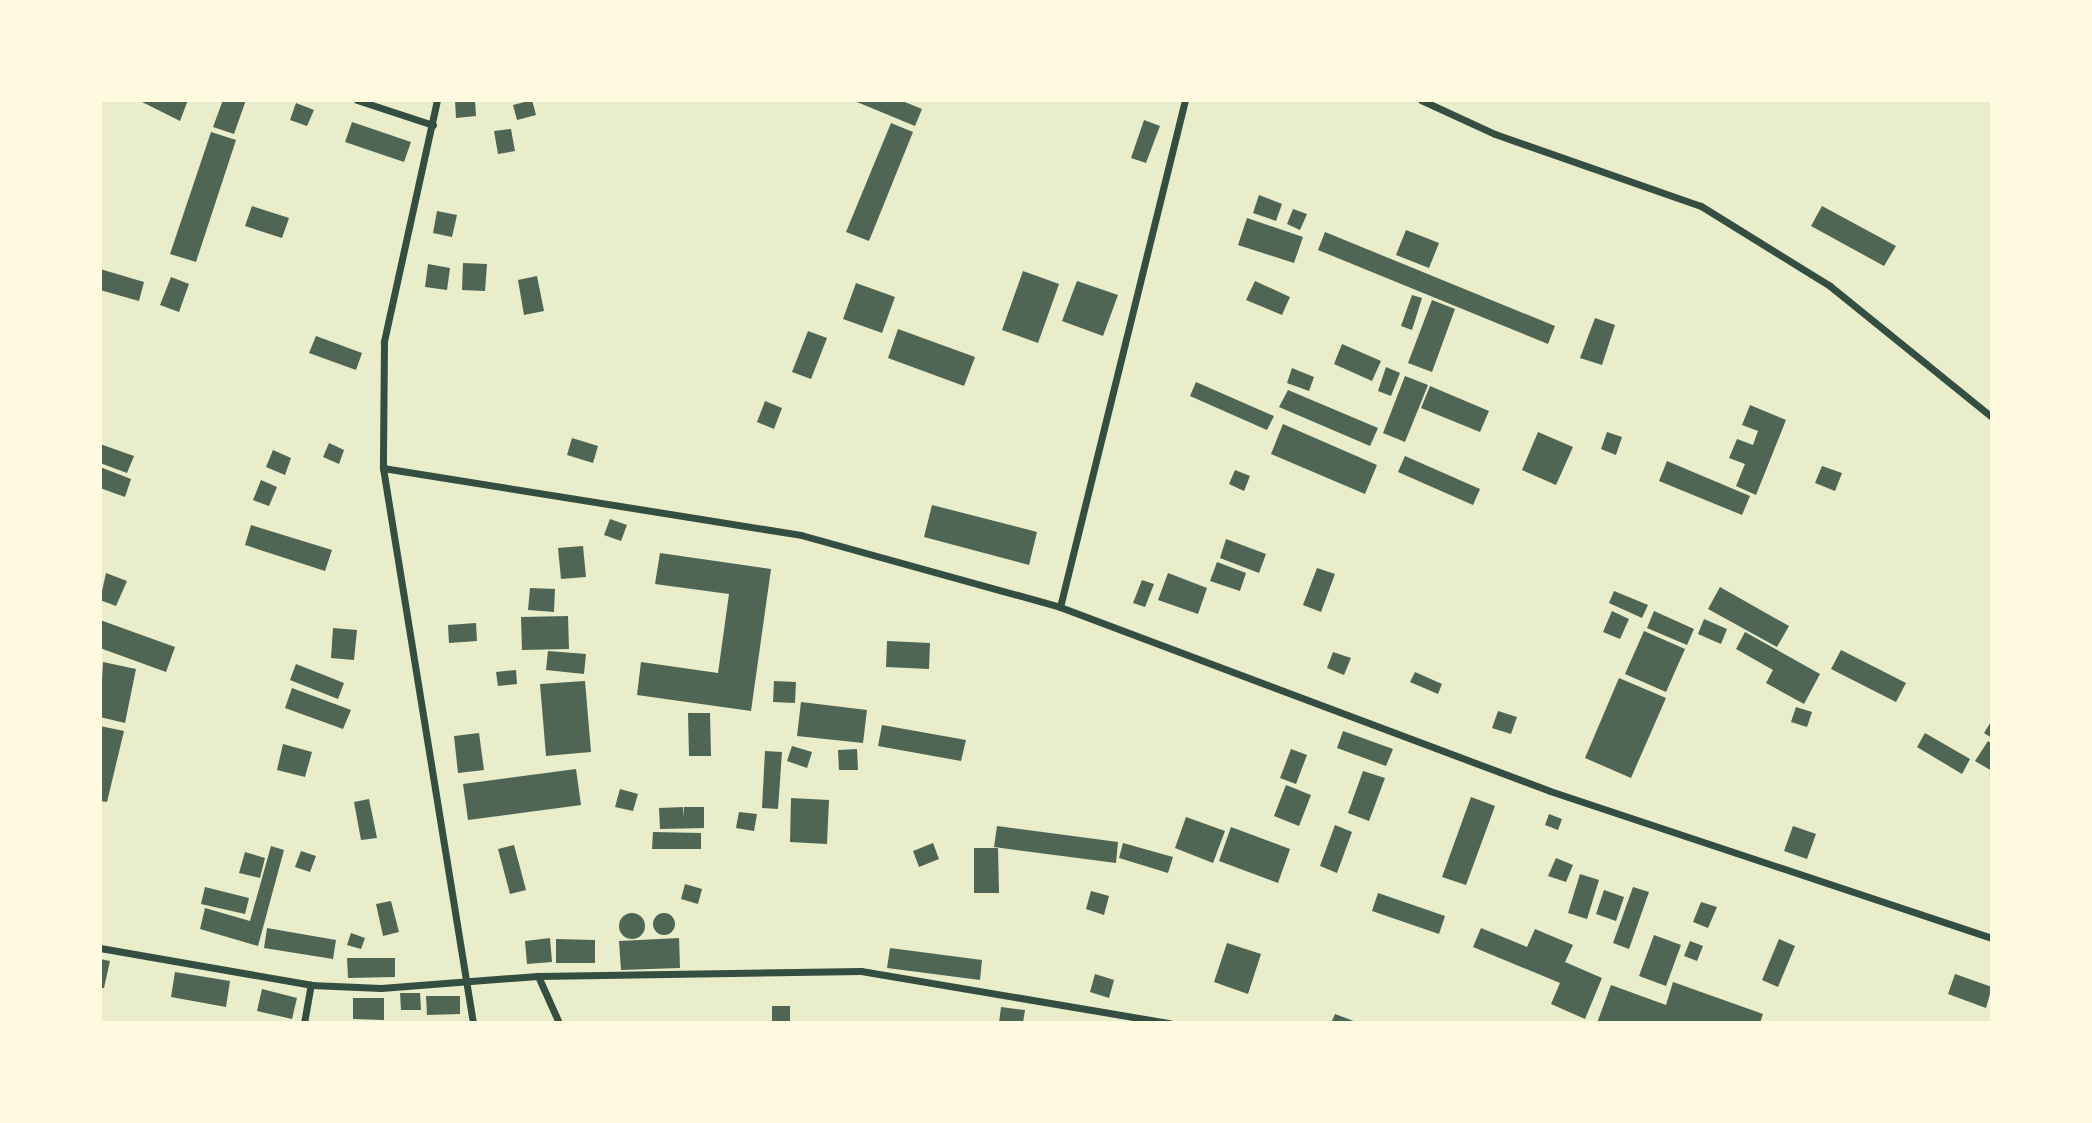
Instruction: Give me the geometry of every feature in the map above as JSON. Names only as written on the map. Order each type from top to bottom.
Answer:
[{"type":"street","points":[[357,100],[433,125]]},
{"type":"street","points":[[437,100],[384,342],[383,468],[430,780],[468,980],[473,1023]]},
{"type":"street","points":[[1060,607],[1185,100]]},
{"type":"street","points":[[1422,100],[1495,135],[1701,206],[1830,286],[1992,417]]},
{"type":"street","points":[[383,468],[801,535],[1060,607],[1550,791],[1992,939]]},
{"type":"street","points":[[100,948],[312,985],[381,988],[538,976],[861,971],[1170,1023]]},
{"type":"street","points":[[538,976],[559,1023]]},
{"type":"street","points":[[304,1023],[312,985]]},
{"type":"building","points":[[138,100],[188,100],[180,121]]},
{"type":"building","points":[[223,100],[246,100],[234,134],[213,127]]},
{"type":"building","points":[[455,100],[475,100],[476,116],[456,118]]},
{"type":"building","points":[[532,100],[536,115],[517,120],[513,105]]},
{"type":"building","points":[[852,100],[900,100],[922,109],[915,126]]},
{"type":"building","points":[[296,103],[314,110],[307,126],[290,120]]},
{"type":"building","points":[[1144,120],[1160,126],[1146,163],[1131,158]]},
{"type":"building","points":[[352,122],[411,142],[404,162],[345,142]]},
{"type":"building","points":[[891,123],[913,132],[869,241],[846,232]]},
{"type":"building","points":[[511,129],[515,151],[498,154],[494,131]]},
{"type":"building","points":[[211,132],[236,140],[196,262],[170,254]]},
{"type":"building","points":[[1259,195],[1282,204],[1276,221],[1253,213]]},
{"type":"building","points":[[252,206],[289,218],[282,238],[245,226]]},
{"type":"building","points":[[1822,206],[1896,246],[1884,266],[1811,226]]},
{"type":"building","points":[[1293,209],[1307,214],[1300,230],[1287,224]]},
{"type":"building","points":[[437,211],[457,215],[452,237],[433,233]]},
{"type":"building","points":[[1247,218],[1303,237],[1294,263],[1238,245]]},
{"type":"building","points":[[1406,230],[1439,243],[1429,268],[1396,255]]},
{"type":"building","points":[[1325,232],[1555,326],[1548,344],[1318,250]]},
{"type":"building","points":[[463,263],[487,264],[485,291],[462,290]]},
{"type":"building","points":[[428,264],[450,268],[447,290],[425,287]]},
{"type":"building","points":[[100,269],[144,282],[139,301],[100,290]]},
{"type":"building","points":[[1023,271],[1059,284],[1038,343],[1002,330]]},
{"type":"building","points":[[537,276],[544,311],[524,315],[518,280]]},
{"type":"building","points":[[171,277],[189,284],[179,312],[160,305]]},
{"type":"building","points":[[1077,281],[1118,295],[1103,336],[1062,321]]},
{"type":"building","points":[[1255,281],[1290,297],[1282,315],[1246,300]]},
{"type":"building","points":[[856,283],[895,297],[882,333],[843,319]]},
{"type":"building","points":[[1412,295],[1422,298],[1412,330],[1401,326]]},
{"type":"building","points":[[1432,300],[1455,309],[1432,372],[1408,363]]},
{"type":"building","points":[[1595,318],[1615,325],[1602,365],[1580,358]]},
{"type":"building","points":[[898,329],[975,357],[964,386],[888,358]]},
{"type":"building","points":[[808,331],[827,338],[811,379],[792,372]]},
{"type":"building","points":[[316,336],[362,353],[356,370],[309,353]]},
{"type":"building","points":[[1342,344],[1381,361],[1372,381],[1334,364]]},
{"type":"building","points":[[1386,367],[1400,373],[1391,396],[1378,391]]},
{"type":"building","points":[[1292,368],[1314,377],[1309,391],[1287,383]]},
{"type":"building","points":[[1405,376],[1428,385],[1405,442],[1383,433]]},
{"type":"building","points":[[1196,382],[1274,416],[1267,430],[1190,396]]},
{"type":"building","points":[[1430,386],[1489,411],[1480,432],[1421,408]]},
{"type":"building","points":[[1288,390],[1378,428],[1370,446],[1279,407]]},
{"type":"building","points":[[765,401],[782,408],[774,429],[757,422]]},
{"type":"building","points":[[1750,405],[1786,420],[1756,495],[1736,486],[1745,464],[1729,458],[1737,439],[1753,445],[1758,431],[1742,425]]},
{"type":"building","points":[[1283,424],[1377,465],[1365,494],[1271,454]]},
{"type":"building","points":[[1538,432],[1573,447],[1556,485],[1522,470]]},
{"type":"building","points":[[1607,432],[1622,437],[1616,455],[1601,449]]},
{"type":"building","points":[[572,438],[598,446],[593,463],[567,455]]},
{"type":"building","points":[[329,443],[344,450],[339,464],[323,457]]},
{"type":"building","points":[[100,444],[134,456],[127,473],[100,463]]},
{"type":"building","points":[[273,450],[291,458],[285,475],[266,467]]},
{"type":"building","points":[[1405,456],[1480,489],[1473,505],[1398,472]]},
{"type":"building","points":[[1667,461],[1750,496],[1742,515],[1659,481]]},
{"type":"building","points":[[1822,466],[1842,473],[1835,491],[1815,483]]},
{"type":"building","points":[[100,467],[131,479],[125,497],[100,488]]},
{"type":"building","points":[[1235,470],[1250,476],[1244,491],[1229,484]]},
{"type":"building","points":[[261,480],[277,487],[269,506],[253,500]]},
{"type":"building","points":[[932,505],[1037,532],[1029,565],[924,537]]},
{"type":"building","points":[[610,519],[627,525],[621,541],[604,535]]},
{"type":"building","points":[[251,525],[332,550],[325,571],[245,545]]},
{"type":"building","points":[[1226,539],[1266,554],[1259,573],[1220,558]]},
{"type":"building","points":[[583,546],[586,577],[561,579],[558,548]]},
{"type":"building","points":[[660,553],[771,569],[751,711],[637,695],[641,662],[718,673],[729,594],[655,584]]},
{"type":"building","points":[[1217,562],[1246,573],[1240,591],[1210,581]]},
{"type":"building","points":[[1317,568],[1335,574],[1321,612],[1303,605]]},
{"type":"building","points":[[106,573],[127,581],[116,606],[100,600]]},
{"type":"building","points":[[1168,573],[1207,588],[1198,614],[1158,600]]},
{"type":"building","points":[[1142,580],[1154,584],[1145,607],[1133,603]]},
{"type":"building","points":[[1720,587],[1789,626],[1777,647],[1708,609]]},
{"type":"building","points":[[530,588],[555,589],[554,612],[528,610]]},
{"type":"building","points":[[1614,591],[1648,605],[1642,618],[1609,603]]},
{"type":"building","points":[[1612,611],[1629,619],[1620,639],[1603,632]]},
{"type":"building","points":[[1654,611],[1694,629],[1687,645],[1647,628]]},
{"type":"building","points":[[568,616],[569,649],[522,650],[521,617]]},
{"type":"building","points":[[1704,619],[1727,629],[1721,644],[1698,634]]},
{"type":"building","points":[[100,620],[175,647],[166,672],[100,648]]},
{"type":"building","points":[[476,623],[477,641],[449,643],[448,625]]},
{"type":"building","points":[[333,628],[357,630],[354,660],[331,658]]},
{"type":"building","points":[[1644,631],[1685,649],[1666,692],[1625,674]]},
{"type":"building","points":[[1745,632],[1820,674],[1804,704],[1766,683],[1773,670],[1736,649]]},
{"type":"building","points":[[887,641],[930,643],[929,669],[886,667]]},
{"type":"building","points":[[1841,650],[1906,683],[1896,702],[1831,669]]},
{"type":"building","points":[[548,651],[586,654],[584,674],[546,670]]},
{"type":"building","points":[[1333,652],[1351,658],[1344,675],[1327,668]]},
{"type":"building","points":[[103,662],[136,669],[125,723],[100,717]]},
{"type":"building","points":[[296,664],[344,683],[338,699],[290,680]]},
{"type":"building","points":[[516,670],[517,684],[498,686],[496,672]]},
{"type":"building","points":[[1415,672],[1442,684],[1438,694],[1410,682]]},
{"type":"building","points":[[1619,678],[1666,698],[1631,778],[1585,758]]},
{"type":"building","points":[[585,681],[591,752],[546,756],[540,684]]},
{"type":"building","points":[[774,681],[796,682],[795,703],[773,702]]},
{"type":"building","points":[[292,688],[351,710],[343,729],[285,708]]},
{"type":"building","points":[[801,702],[867,710],[863,743],[797,736]]},
{"type":"building","points":[[1796,707],[1812,712],[1807,727],[1791,722]]},
{"type":"building","points":[[1498,711],[1517,717],[1511,734],[1492,728]]},
{"type":"building","points":[[688,713],[710,713],[711,756],[689,756]]},
{"type":"building","points":[[1992,720],[1992,738],[1984,733]]},
{"type":"building","points":[[882,725],[966,740],[961,761],[878,746]]},
{"type":"building","points":[[100,726],[124,731],[107,802],[100,801]]},
{"type":"building","points":[[1343,731],[1393,749],[1386,766],[1337,748]]},
{"type":"building","points":[[479,733],[484,770],[458,773],[454,736]]},
{"type":"building","points":[[1925,733],[1970,759],[1962,774],[1917,747]]},
{"type":"building","points":[[1988,741],[1992,744],[1992,771],[1975,761]]},
{"type":"building","points":[[283,744],[312,752],[305,777],[277,770]]},
{"type":"building","points":[[792,746],[812,752],[807,768],[787,761]]},
{"type":"building","points":[[857,749],[858,770],[839,770],[838,750]]},
{"type":"building","points":[[1291,749],[1307,755],[1296,784],[1280,778]]},
{"type":"building","points":[[765,751],[782,752],[778,809],[762,808]]},
{"type":"building","points":[[576,769],[581,805],[468,820],[463,784]]},
{"type":"building","points":[[1363,771],[1385,778],[1369,821],[1348,813]]},
{"type":"building","points":[[1286,785],[1311,795],[1299,826],[1274,816]]},
{"type":"building","points":[[620,789],[638,794],[633,811],[615,807]]},
{"type":"building","points":[[1471,797],[1495,806],[1466,885],[1442,877]]},
{"type":"building","points":[[791,798],[829,800],[827,844],[790,842]]},
{"type":"building","points":[[369,799],[377,838],[361,840],[354,802]]},
{"type":"building","points":[[683,807],[683,817],[684,807],[704,807],[704,828],[660,829],[659,808]]},
{"type":"building","points":[[739,812],[757,814],[754,831],[736,828]]},
{"type":"building","points":[[1549,814],[1562,819],[1558,830],[1545,825]]},
{"type":"building","points":[[1186,817],[1225,831],[1213,863],[1175,848]]},
{"type":"building","points":[[1335,825],[1352,832],[1337,873],[1320,866]]},
{"type":"building","points":[[997,826],[1118,842],[1116,863],[994,847]]},
{"type":"building","points":[[1793,826],[1816,834],[1807,859],[1784,851]]},
{"type":"building","points":[[1231,827],[1290,849],[1278,883],[1219,861]]},
{"type":"building","points":[[653,832],[701,833],[701,849],[652,849]]},
{"type":"building","points":[[933,843],[939,859],[919,867],[913,851]]},
{"type":"building","points":[[1123,843],[1173,857],[1168,873],[1119,858]]},
{"type":"building","points":[[514,845],[526,890],[510,894],[498,849]]},
{"type":"building","points":[[271,846],[284,850],[258,946],[200,929],[205,908],[250,921]]},
{"type":"building","points":[[974,848],[998,848],[999,893],[974,893]]},
{"type":"building","points":[[301,851],[316,856],[310,872],[295,867]]},
{"type":"building","points":[[245,852],[265,858],[260,878],[239,873]]},
{"type":"building","points":[[1556,858],[1573,865],[1566,882],[1548,876]]},
{"type":"building","points":[[1580,874],[1599,880],[1587,919],[1568,913]]},
{"type":"building","points":[[685,884],[702,889],[698,904],[681,899]]},
{"type":"building","points":[[205,887],[249,898],[245,914],[201,904]]},
{"type":"building","points":[[1633,887],[1649,892],[1629,949],[1613,943]]},
{"type":"building","points":[[1604,890],[1624,897],[1616,921],[1596,914]]},
{"type":"building","points":[[1091,891],[1109,896],[1104,915],[1086,909]]},
{"type":"building","points":[[1378,893],[1445,916],[1439,934],[1372,911]]},
{"type":"building","points":[[391,901],[399,932],[383,936],[376,904]]},
{"type":"building","points":[[1701,902],[1717,907],[1708,928],[1693,922]]},
{"type":"building","points":[[632,913],[641,917],[645,926],[641,935],[632,939],[623,935],[619,926],[623,917]]},
{"type":"building","points":[[664,913],[672,916],[675,924],[672,932],[664,935],[656,932],[653,924],[656,916]]},
{"type":"building","points":[[267,928],[336,940],[333,959],[264,948]]},
{"type":"building","points":[[1481,928],[1527,947],[1535,929],[1573,945],[1565,962],[1602,978],[1585,1019],[1551,1004],[1560,983],[1473,947]]},
{"type":"building","points":[[351,933],[365,938],[361,949],[347,945]]},
{"type":"building","points":[[1654,935],[1681,945],[1666,986],[1639,976]]},
{"type":"building","points":[[550,938],[552,962],[527,964],[525,941]]},
{"type":"building","points":[[679,938],[680,968],[621,970],[619,941]]},
{"type":"building","points":[[556,939],[595,940],[595,963],[556,963]]},
{"type":"building","points":[[1779,939],[1795,946],[1778,987],[1762,980]]},
{"type":"building","points":[[1690,941],[1703,946],[1697,961],[1684,956]]},
{"type":"building","points":[[1227,943],[1261,954],[1248,994],[1214,982]]},
{"type":"building","points":[[890,948],[982,960],[980,980],[887,968]]},
{"type":"building","points":[[347,958],[395,958],[395,977],[348,978]]},
{"type":"building","points":[[100,959],[110,961],[104,988],[100,988]]},
{"type":"building","points":[[175,972],[230,981],[226,1007],[171,997]]},
{"type":"building","points":[[1095,974],[1114,980],[1109,998],[1090,992]]},
{"type":"building","points":[[1955,974],[1992,987],[1986,1008],[1948,994]]},
{"type":"building","points":[[1673,982],[1763,1014],[1760,1023],[1597,1023],[1611,985],[1666,1005]]},
{"type":"building","points":[[262,989],[297,998],[292,1019],[257,1011]]},
{"type":"building","points":[[400,993],[420,993],[421,1010],[401,1010]]},
{"type":"building","points":[[426,996],[460,996],[460,1014],[427,1015]]},
{"type":"building","points":[[353,998],[384,998],[384,1020],[353,1019]]},
{"type":"building","points":[[772,1006],[790,1006],[790,1023],[772,1023]]},
{"type":"building","points":[[1001,1007],[1025,1010],[1023,1023],[999,1023]]},
{"type":"building","points":[[1335,1014],[1359,1023],[1331,1023]]}]
